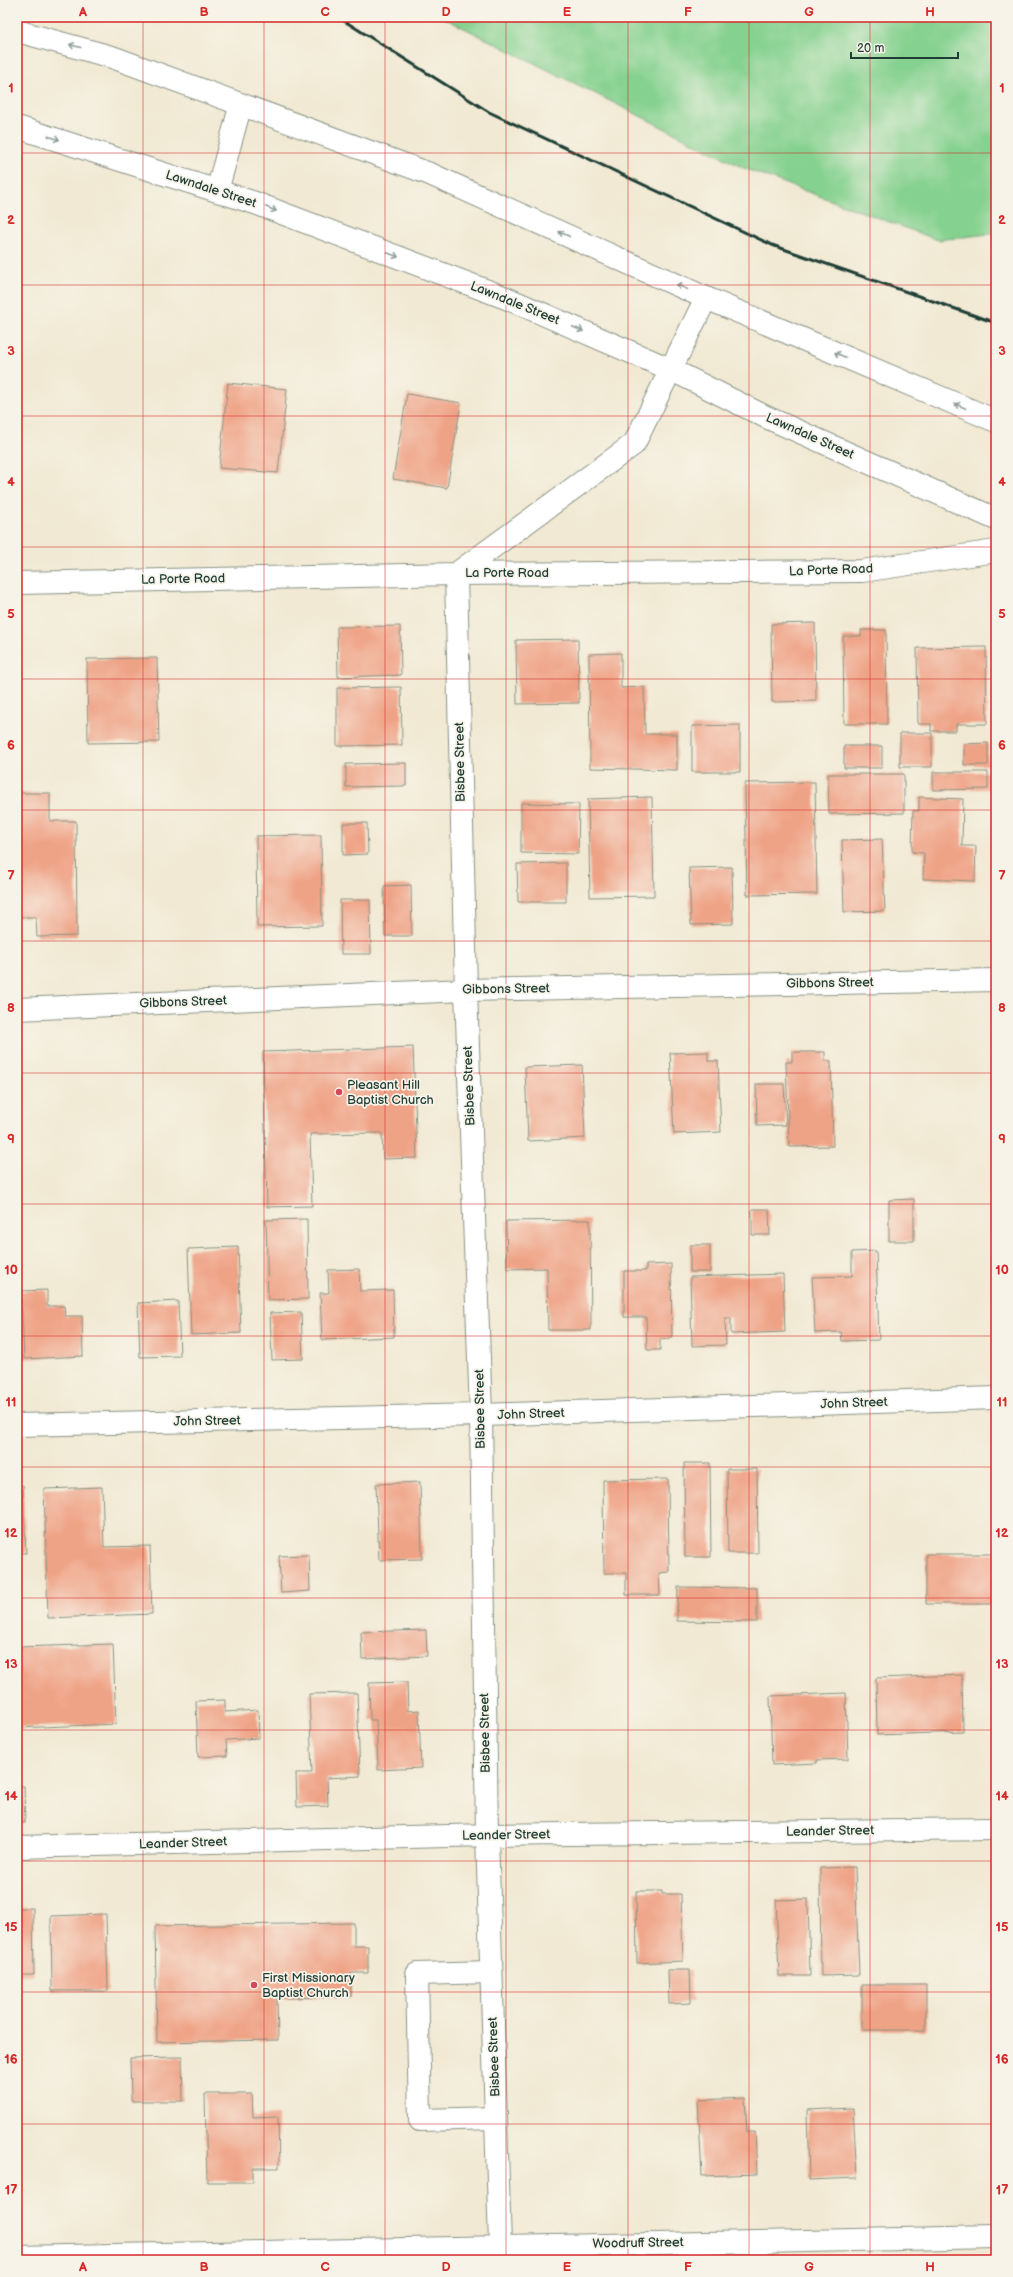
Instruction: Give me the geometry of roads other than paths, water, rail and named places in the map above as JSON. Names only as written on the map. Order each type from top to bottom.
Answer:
[{"type":"street","points":[[17,31],[112,57],[430,174],[706,298],[996,421]]},
{"type":"street","points":[[217,191],[241,104]]},
{"type":"street","name":"Lawndale Street","points":[[17,127],[254,203],[506,298],[672,370],[766,417],[996,519]]},
{"type":"street","points":[[456,574],[634,444],[672,370],[706,298]]},
{"type":"street","name":"La Porte Road","points":[[17,583],[456,574],[862,571],[996,552]]},
{"type":"street","name":"Bisbee Street","points":[[456,574],[466,990],[480,1415],[487,1835],[500,2245]]},
{"type":"street","name":"Gibbons Street","points":[[17,1009],[466,990],[996,980]]},
{"type":"street","name":"John Street","points":[[17,1425],[480,1415],[996,1398]]},
{"type":"street","name":"Leander Street","points":[[17,1847],[487,1835],[996,1829]]},
{"type":"street","points":[[491,1972],[417,1974],[420,2120],[496,2118]]},
{"type":"street","name":"Woodruff Street","points":[[17,2257],[500,2245],[996,2237]]},
{"type":"railway","points":[[338,17],[489,112],[772,245],[996,323]]},
{"type":"place","name":"Pleasant Hill Baptist Church","points":[[339,1092]]},
{"type":"place","name":"First Missionary Baptist Church","points":[[254,1985]]}]
